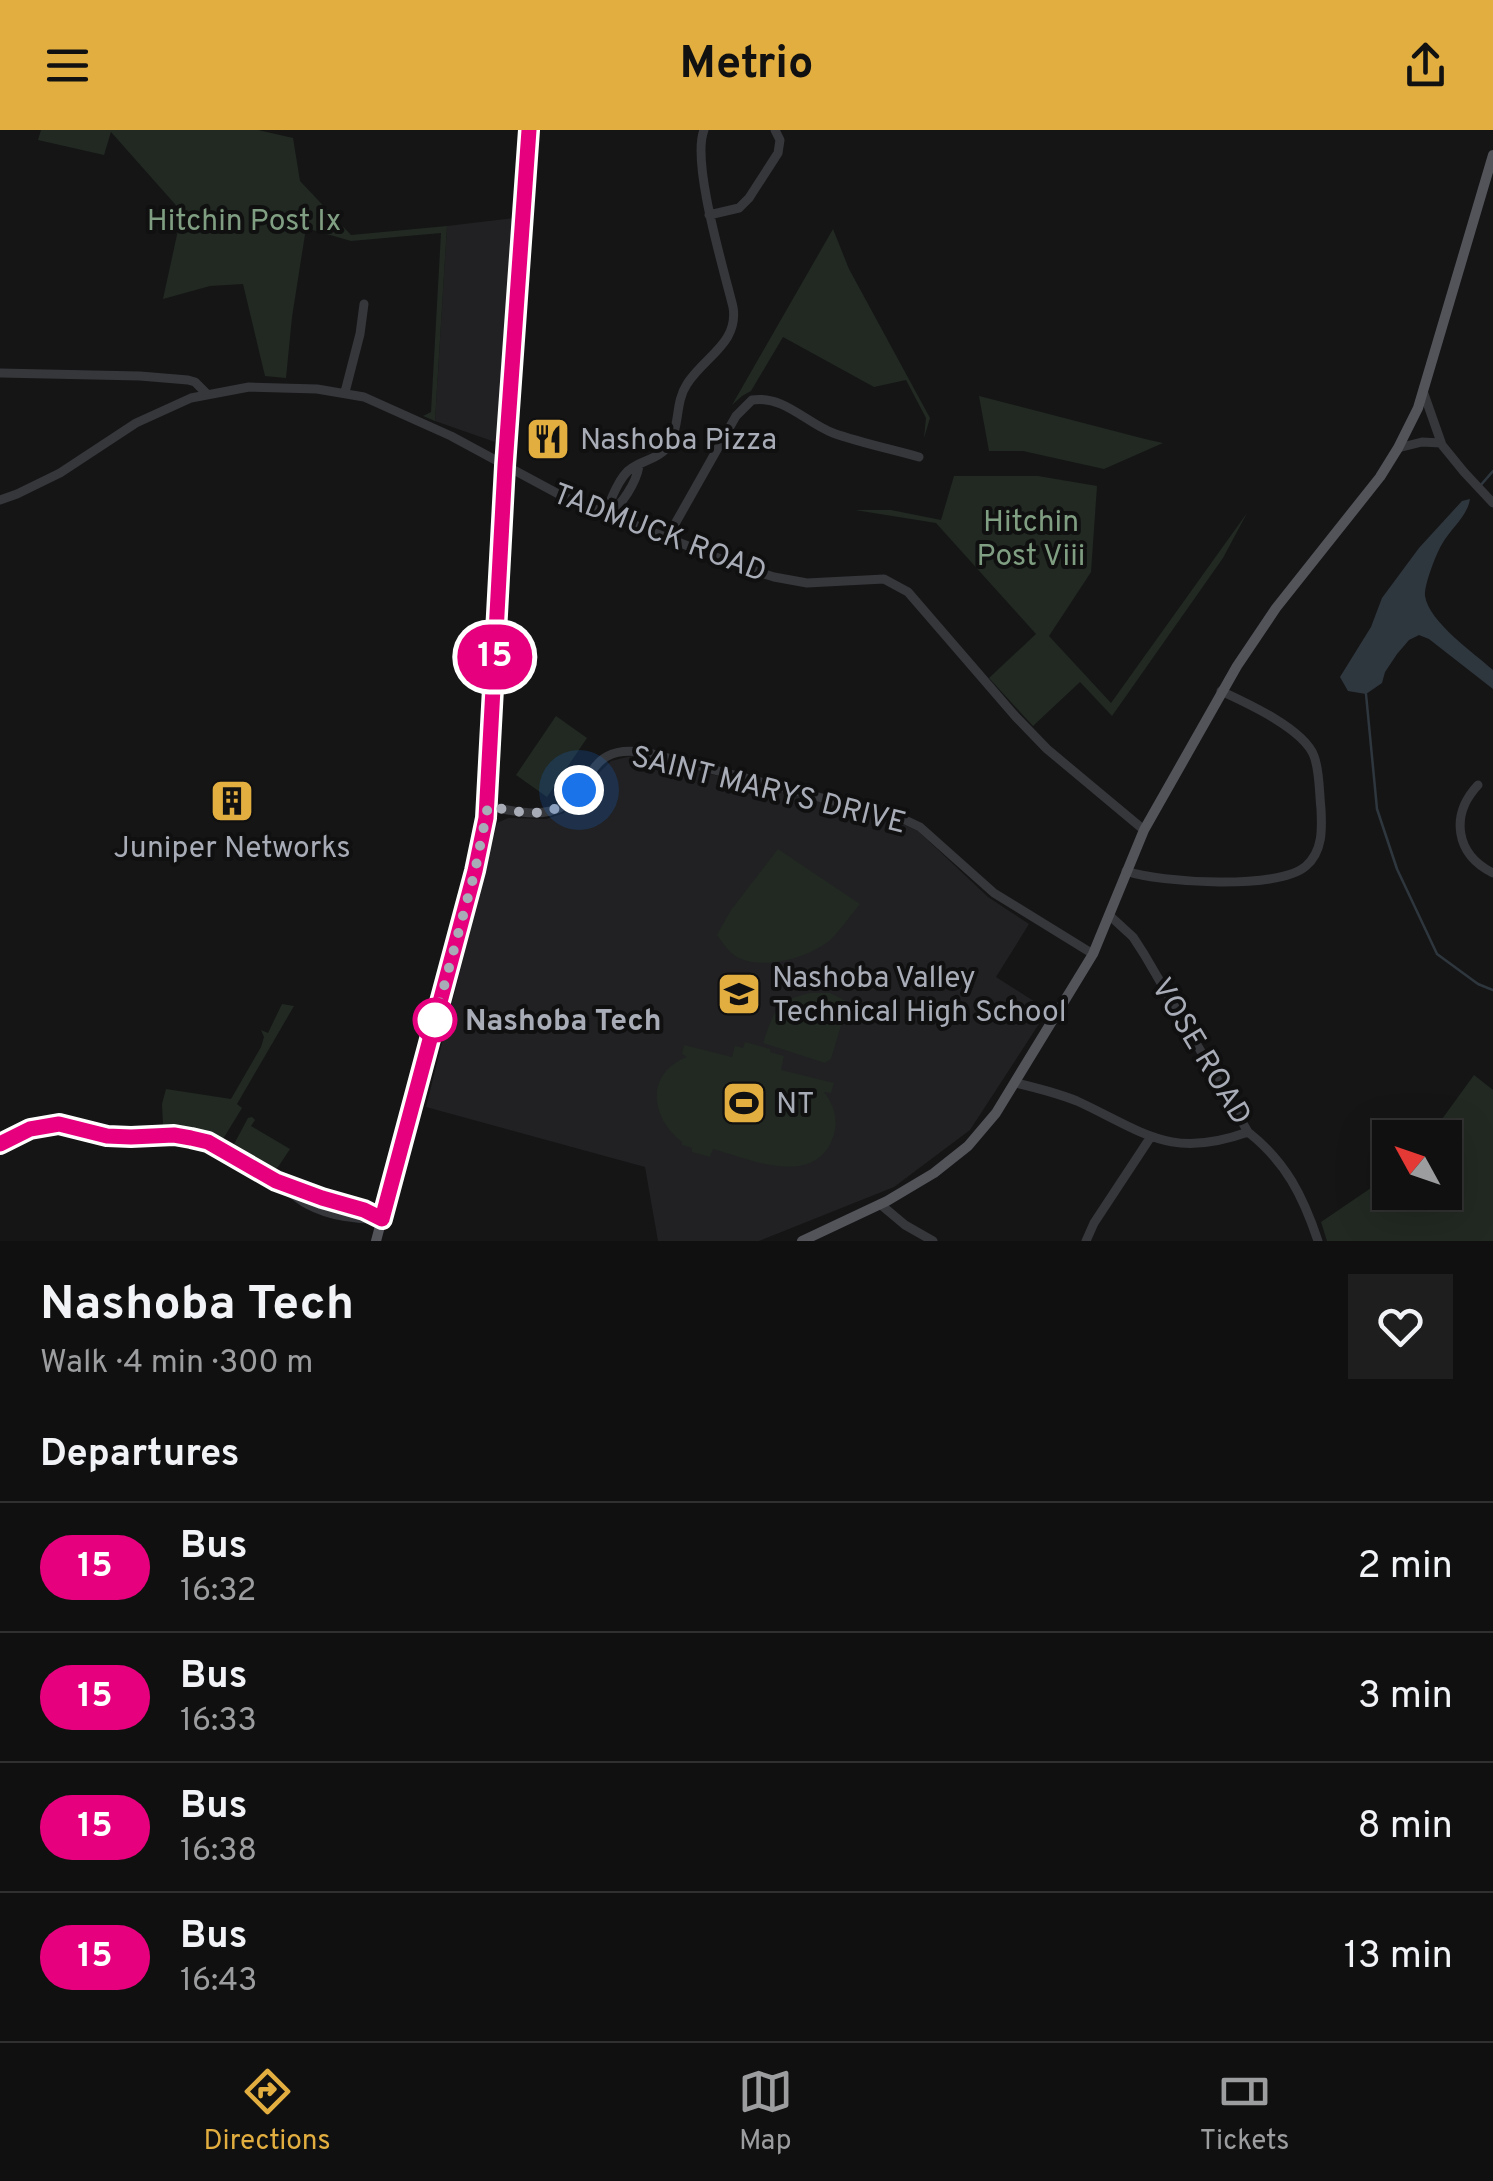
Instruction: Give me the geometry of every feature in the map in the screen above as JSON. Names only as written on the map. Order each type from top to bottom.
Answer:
[{"type":"main road","points":[[376,1241],[475,871],[488,806],[505,466],[528,130]]},
{"type":"main road","points":[[802,1241],[914,1186],[952,1160],[982,1130],[1016,1083],[1093,954],[1144,830],[1222,691],[1276,608],[1363,499],[1411,423],[1493,155]]},
{"type":"street","points":[[607,516],[608,504],[626,474],[668,446],[686,385],[722,346],[733,327],[734,307],[709,215],[700,144],[704,130]]},
{"type":"street","points":[[709,215],[738,208],[749,198],[778,154],[780,140],[775,130]]},
{"type":"street","points":[[346,392],[364,304]]},
{"type":"street","points":[[0,374],[188,380],[207,394]]},
{"type":"street","name":"TADMUCK ROAD","points":[[0,500],[60,473],[165,408],[207,394],[249,386],[346,392],[422,422],[564,497],[736,565],[774,578],[807,583],[884,579],[895,584],[908,592],[1047,749],[1144,830]]},
{"type":"street","points":[[1422,391],[1441,443],[1493,502]]},
{"type":"street","points":[[666,538],[736,416],[752,400],[778,402],[826,430],[919,457]]},
{"type":"street","points":[[1398,448],[1422,442],[1441,443]]},
{"type":"street","points":[[1126,870],[1162,879],[1242,881],[1281,877],[1306,866],[1320,845],[1317,770],[1310,748],[1294,731],[1222,691]]},
{"type":"street","name":"SAINT MARYS DRIVE","points":[[488,806],[524,813],[554,810],[570,802],[604,757],[619,750],[653,754],[903,819],[920,827],[994,893],[1093,954]]},
{"type":"street","points":[[1478,785],[1464,802],[1461,833],[1470,855],[1493,873]]},
{"type":"street","name":"VOSE ROAD","points":[[1109,915],[1133,937],[1144,954],[1248,1132],[1288,1172],[1318,1241]]},
{"type":"street","points":[[1016,1083],[1078,1102],[1150,1138],[1192,1144],[1248,1132]]},
{"type":"street","points":[[0,1144],[30,1129],[54,1124],[117,1136],[174,1135],[208,1142],[318,1209],[360,1220],[382,1219]]},
{"type":"street","points":[[1086,1241],[1094,1222],[1150,1138]]},
{"type":"street","points":[[880,1204],[933,1241]]},
{"type":"shaded area","points":[[514,218],[501,413],[495,442],[435,421],[447,226]]},
{"type":"shaded area","points":[[1470,499],[1440,549],[1425,596],[1443,626],[1493,670],[1493,689],[1419,635],[1397,654],[1382,683],[1366,694],[1348,691],[1340,677],[1371,627],[1382,598],[1419,548],[1462,501]]},
{"type":"shaded area","name":"Nashoba Valley Technical High School","points":[[639,756],[896,821],[918,831],[988,897],[1029,924],[996,977],[1048,1010],[970,1130],[894,1187],[759,1241],[658,1241],[645,1167],[426,1107],[497,823],[508,818],[546,819],[564,813],[611,761]]},
{"type":"green space","name":"Hitchin Post Ix","points":[[41,130],[258,130],[293,138],[300,181],[351,235],[447,226],[435,421],[423,416],[431,412],[441,233],[351,241],[306,228],[286,378],[265,376],[243,284],[210,286],[163,299],[182,212],[111,132],[104,155],[38,140]]},
{"type":"green space","name":"Hitchin Post Viii","points":[[833,229],[849,269],[930,418],[924,438],[926,418],[906,380],[874,387],[783,337],[751,391],[732,405]]},
{"type":"green space","name":"Hitchin Post Viii","points":[[979,396],[1163,443],[1104,469],[1023,451],[989,451]]},
{"type":"green space","name":"Hitchin Post Viii","points":[[954,476],[1038,476],[1097,486],[1091,572],[1049,636],[1111,703],[1247,513],[1223,558],[1112,716],[1080,682],[1033,726],[989,678],[1036,634],[936,523],[855,510],[891,510],[941,520]]},
{"type":"green space","points":[[556,716],[587,738],[547,797],[516,775]]},
{"type":"green space","points":[[778,849],[860,904],[833,937],[798,957],[760,963],[739,958],[717,935],[731,910]]},
{"type":"green space","points":[[830,993],[848,1002],[831,1059],[825,1063],[763,1043],[778,1009],[791,999]]},
{"type":"green space","points":[[282,1004],[294,1006],[237,1104],[242,1108],[223,1139],[200,1130],[163,1125],[166,1089],[231,1099],[261,1047],[261,1030],[268,1033]]},
{"type":"green space","name":"NT","points":[[745,1042],[784,1056],[781,1070],[834,1083],[831,1093],[824,1092],[834,1113],[833,1137],[824,1153],[812,1162],[780,1166],[713,1149],[710,1157],[682,1145],[663,1121],[658,1109],[659,1085],[673,1064],[687,1057],[682,1054],[684,1045],[732,1057],[735,1046],[743,1048]]},
{"type":"green space","points":[[1474,1075],[1493,1090],[1493,1241],[1327,1241],[1321,1222],[1372,1187],[1372,1210],[1462,1210],[1462,1120],[1441,1120]]},
{"type":"green space","points":[[252,1117],[255,1120],[251,1126],[290,1149],[274,1169],[233,1146]]},
{"type":"waterway","points":[[1480,486],[1493,471]]},
{"type":"waterway","points":[[1366,694],[1377,809],[1397,869],[1437,954],[1478,984],[1493,990]]},
{"type":"bus line","name":"15","points":[[0,1144],[49,1124],[107,1136],[191,1138],[208,1142],[276,1181],[382,1219],[486,818],[529,130]]},
{"type":"place","name":"Nashoba Pizza","points":[[548,439]]},
{"type":"place","name":"Juniper Networks","points":[[232,801]]},
{"type":"place","name":"Nashoba Valley Technical High School","points":[[739,994]]},
{"type":"place","name":"Nashoba Tech","points":[[435,1020]]},
{"type":"place","name":"NT","points":[[744,1103]]},
{"type":"route","points":[[435,1020],[475,871],[488,806],[524,813],[554,810],[570,802],[579,790]]}]
